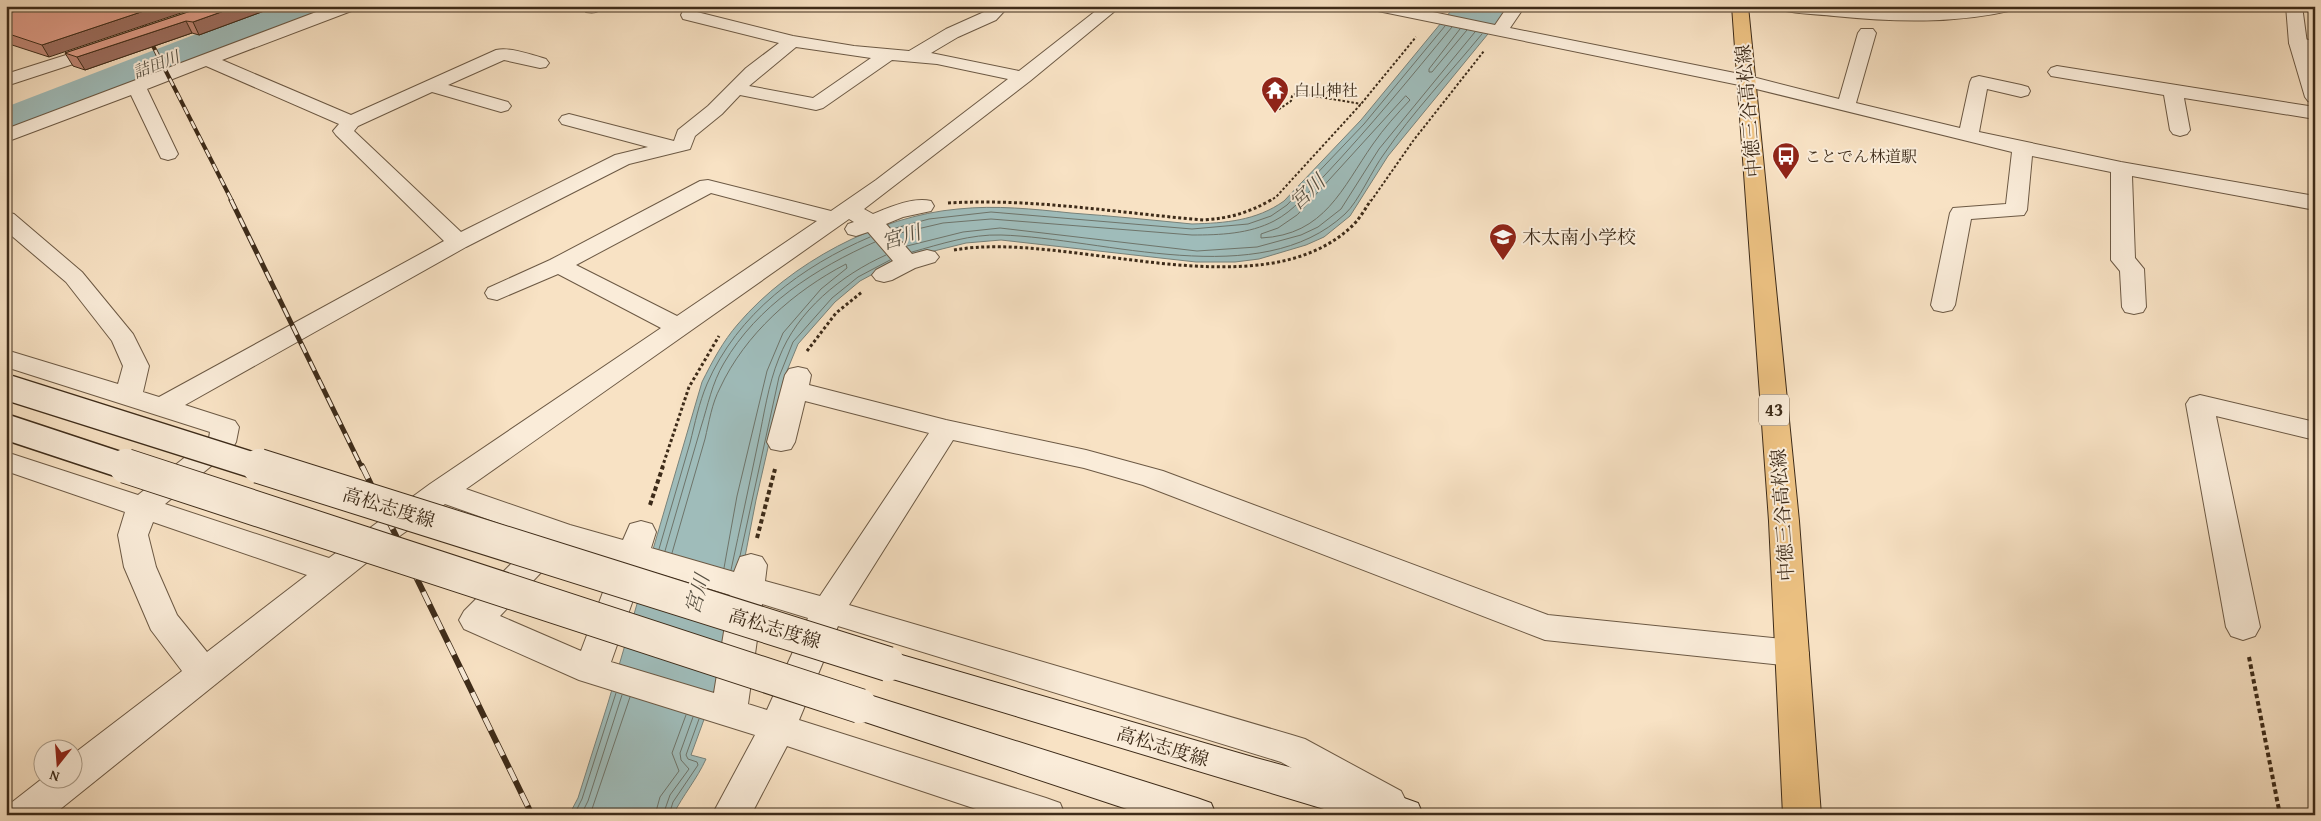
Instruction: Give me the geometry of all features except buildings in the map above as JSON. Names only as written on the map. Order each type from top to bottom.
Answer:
[{"type":"main road","name":"中徳三谷高松線","points":[[1740,6],[1784,521],[1802,815]]},
{"type":"street","points":[[6,136],[348,6]]},
{"type":"street","points":[[911,57],[952,33],[990,16],[1001,6]]},
{"type":"street","points":[[857,221],[884,185],[1113,6]]},
{"type":"street","points":[[1378,6],[1436,15],[1745,81],[2023,148],[2315,204]]},
{"type":"street","points":[[1497,29],[1517,6]]},
{"type":"street","points":[[1787,6],[1863,13],[1915,14],[1970,11],[2007,6]]},
{"type":"street","points":[[2294,6],[2306,45],[2315,97]]},
{"type":"street","points":[[688,15],[793,41],[888,55],[937,59],[1023,77]]},
{"type":"street","points":[[1846,106],[1866,34]]},
{"type":"street","points":[[160,407],[458,242],[622,159],[682,145],[685,134],[715,110],[752,72],[793,41]]},
{"type":"street","points":[[6,80],[118,44]]},
{"type":"street","points":[[458,242],[343,130],[351,122],[502,54],[540,63]]},
{"type":"street","points":[[736,89],[816,104],[888,55]]},
{"type":"street","points":[[206,60],[351,122]]},
{"type":"street","points":[[2057,72],[2315,114]]},
{"type":"street","points":[[1968,136],[1979,82],[2021,90]]},
{"type":"street","points":[[136,86],[168,154]]},
{"type":"street","points":[[431,86],[501,106]]},
{"type":"street","points":[[2173,91],[2180,130]]},
{"type":"street","points":[[569,120],[672,147]]},
{"type":"street","points":[[1944,306],[1961,213],[2016,210],[2023,148]]},
{"type":"street","points":[[2121,168],[2123,260],[2132,268],[2134,307]]},
{"type":"street","points":[[497,293],[558,265],[708,186],[857,221],[913,259],[884,275]]},
{"type":"street","points":[[82,770],[390,527],[679,327],[857,221],[923,206]]},
{"type":"street","points":[[6,219],[74,278],[124,339],[136,366],[128,397]]},
{"type":"street","points":[[558,265],[679,327]]},
{"type":"street","points":[[6,358],[225,427],[222,442],[142,507],[133,536],[140,567],[163,621],[204,674]]},
{"type":"street","points":[[781,442],[796,383],[946,429],[1086,460],[1153,478],[1545,627],[1792,653]]},
{"type":"street","name":"高松志度線","points":[[7,388],[888,664],[1256,774],[1404,815]]},
{"type":"street","points":[[2243,627],[2200,404],[2315,431]]},
{"type":"street","points":[[6,427],[1197,815]]},
{"type":"street","points":[[731,815],[777,728],[828,610],[946,429]]},
{"type":"street","points":[[6,461],[334,572]]},
{"type":"street","points":[[440,492],[560,533],[637,543],[749,576],[828,610],[1292,750],[1410,815]]},
{"type":"street","points":[[560,533],[476,620],[591,670],[729,712],[1046,815]]},
{"type":"street","points":[[591,670],[637,543]]},
{"type":"street","points":[[729,712],[749,576]]},
{"type":"street","points":[[953,785],[1004,815]]},
{"type":"street","points":[[25,815],[59,788]]},
{"type":"path","points":[[923,206],[950,202],[1011,201],[1204,220],[1235,216],[1263,206],[1276,197],[1361,104],[1436,15]]},
{"type":"path","points":[[913,259],[959,249],[992,245],[1215,268],[1260,264],[1305,254],[1333,241],[1353,226],[1413,141],[1497,29]]},
{"type":"path","points":[[1276,112],[1291,101],[1292,96],[1298,93],[1361,104]]},
{"type":"path","points":[[796,383],[809,347],[836,313],[884,275]]},
{"type":"path","points":[[637,543],[689,387],[713,342],[724,329]]},
{"type":"path","points":[[749,576],[781,442]]},
{"type":"path","points":[[2243,627],[2280,815]]},
{"type":"water","name":"宮川","points":[[1455,6],[1506,6],[1501,18],[1388,156],[1350,216],[1324,237],[1306,245],[1259,259],[1235,262],[1196,262],[1001,240],[966,243],[906,258],[860,281],[835,302],[798,344],[784,378],[756,500],[737,598],[739,624],[691,755],[706,759],[673,815],[569,815],[578,798],[608,703],[702,382],[727,337],[759,302],[783,281],[838,246],[867,232],[897,221],[928,213],[986,207],[1014,208],[1192,224],[1228,222],[1262,213],[1284,201],[1361,120]]},
{"type":"waterway","name":"詰田川","points":[[6,123],[305,6]]},
{"type":"railway","points":[[136,6],[147,34],[232,201]]},
{"type":"railway","points":[[231,200],[362,468]]},
{"type":"railway","points":[[362,466],[532,815]]},
{"type":"place","name":"白山神社","points":[[1275,114]]},
{"type":"place","name":"ことでん林道駅","points":[[1786,180]]},
{"type":"place","name":"木太南小学校","points":[[1503,261]]}]
